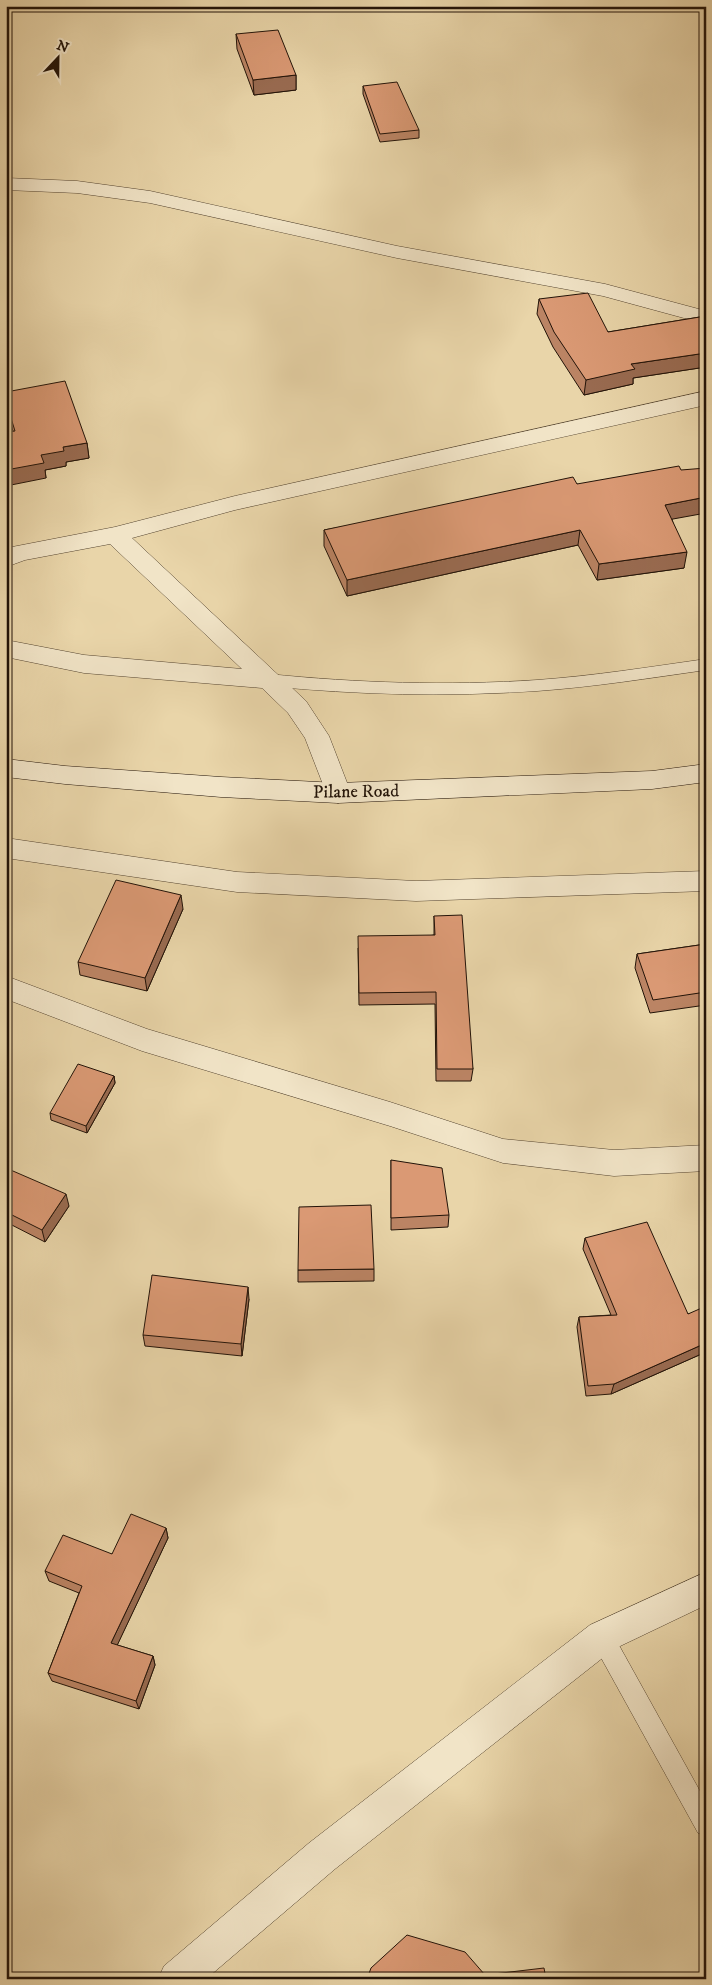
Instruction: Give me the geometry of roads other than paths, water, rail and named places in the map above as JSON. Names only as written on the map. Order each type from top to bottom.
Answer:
[{"type":"street","points":[[6,184],[77,187],[150,198],[397,252],[605,290],[706,318]]},
{"type":"street","points":[[6,559],[20,553],[115,535],[235,503],[706,398]]},
{"type":"street","points":[[115,535],[297,707],[317,736],[338,793]]},
{"type":"street","points":[[6,648],[84,664],[268,680]]},
{"type":"street","name":"Pilane Road","points":[[6,768],[162,782],[338,793],[652,780],[706,773]]},
{"type":"street","points":[[6,848],[237,882],[416,892],[706,881]]},
{"type":"street","points":[[6,987],[142,1039],[390,1114],[503,1151],[614,1163],[706,1158]]},
{"type":"street","points":[[177,1979],[322,1856],[602,1637],[706,1588]]},
{"type":"lane","points":[[268,680],[342,688],[514,687],[612,678],[706,664]]},
{"type":"lane","points":[[602,1637],[706,1825]]}]
